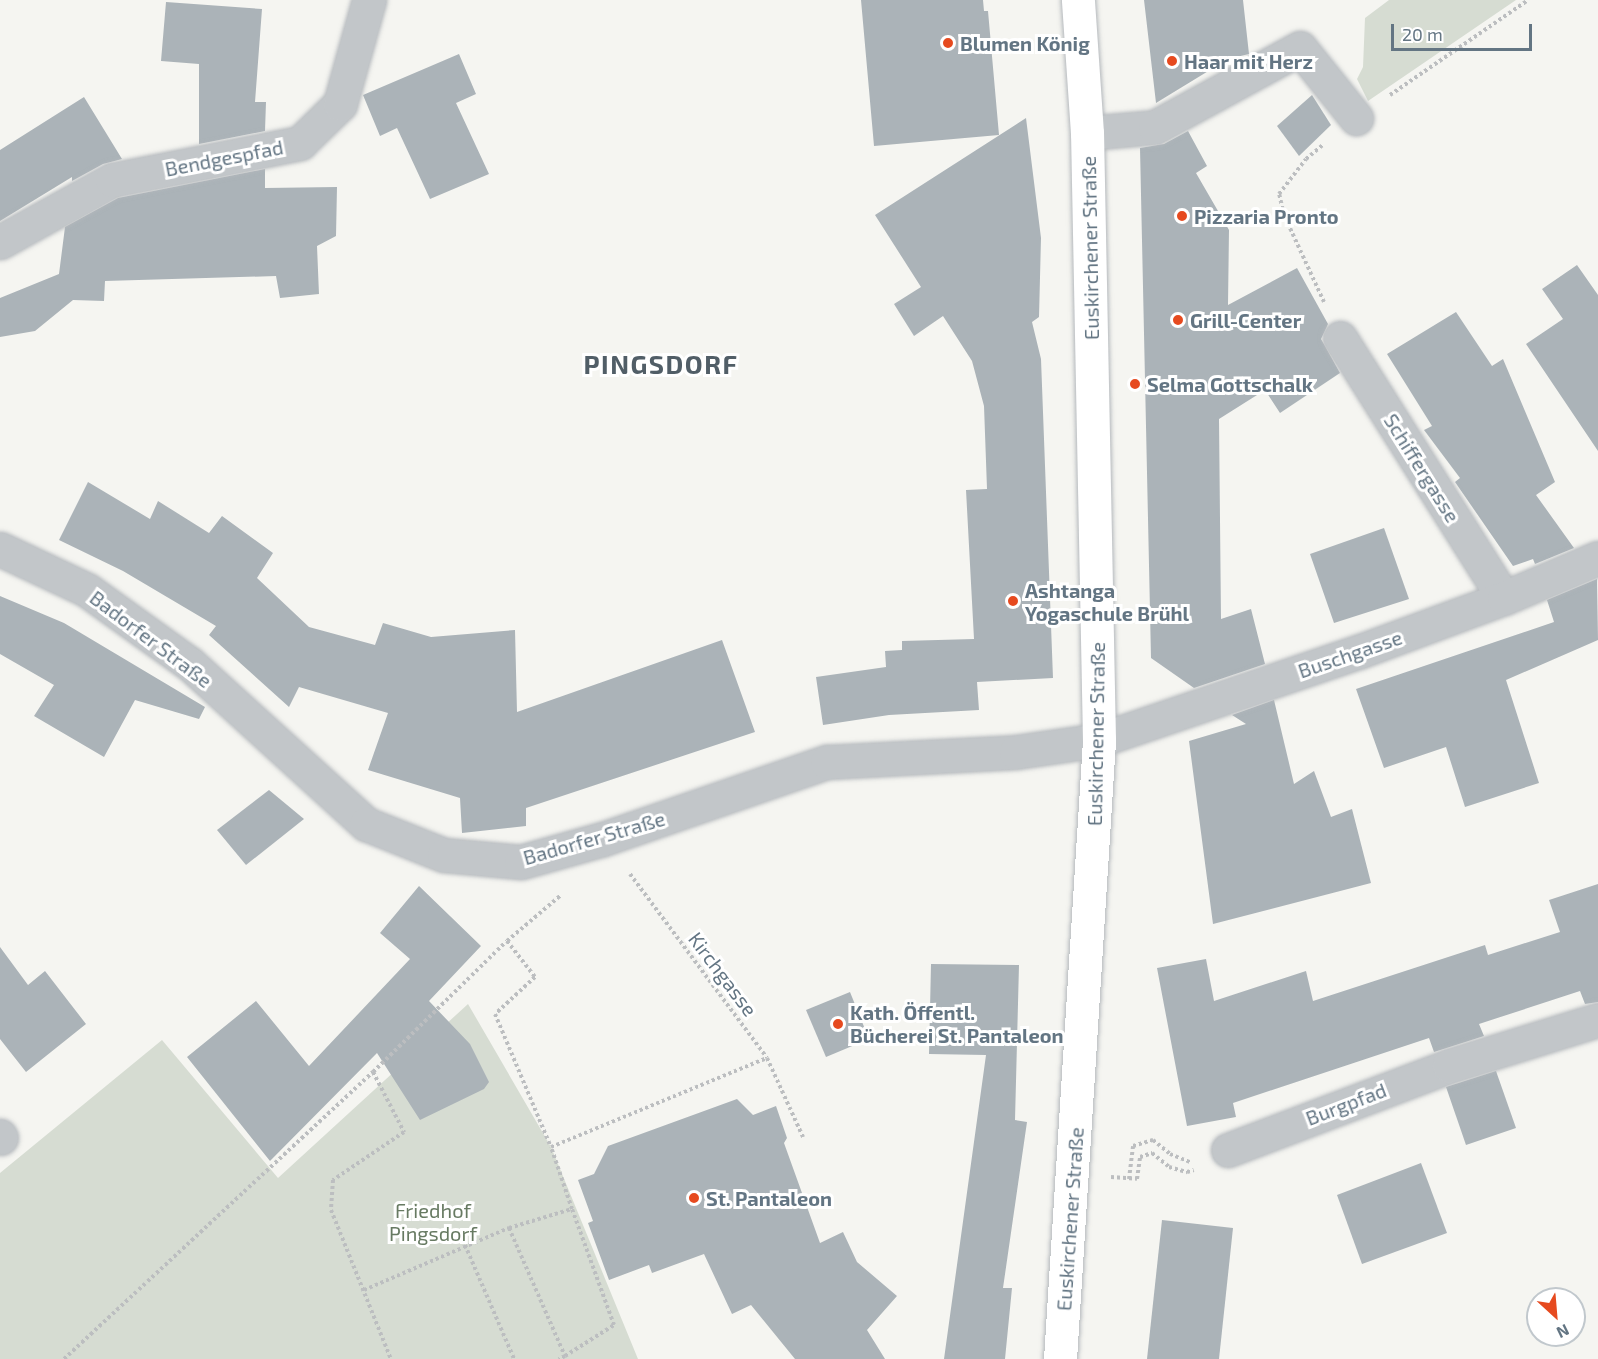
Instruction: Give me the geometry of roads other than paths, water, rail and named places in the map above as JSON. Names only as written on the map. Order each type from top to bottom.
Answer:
[{"type":"main road","name":"Euskirchener Straße","points":[[1060,1359],[1099,740],[1087,134],[1078,0]]},
{"type":"street","name":"Bendgespfad","points":[[0,242],[112,180],[300,143],[340,104],[369,0]]},
{"type":"street","points":[[1087,134],[1155,127],[1300,48],[1356,118]]},
{"type":"street","name":"Schiffergasse","points":[[1340,338],[1503,598]]},
{"type":"street","name":"Badorfer Straße","points":[[0,549],[87,590],[190,664],[366,824],[444,855],[522,862],[603,839],[826,762],[1016,752],[1099,740]]},
{"type":"street","name":"Buschgasse","points":[[1099,740],[1503,598],[1598,558]]},
{"type":"street","name":"Burgpfad","points":[[1228,1150],[1449,1065],[1598,1020]]},
{"type":"place","name":"Blumen König","points":[[948,43]]},
{"type":"place","name":"Haar mit Herz","points":[[1172,61]]},
{"type":"place","name":"Pizzaria Pronto","points":[[1182,216]]},
{"type":"place","name":"Grill-Center","points":[[1178,320]]},
{"type":"place","name":"Selma Gottschalk","points":[[1135,384]]},
{"type":"place","name":"Ashtanga Yogaschule Brühl","points":[[1013,601]]},
{"type":"place","name":"Kath. Öffentl. Bücherei St. Pantaleon","points":[[838,1024]]},
{"type":"place","name":"St. Pantaleon","points":[[694,1198]]},
{"type":"district","name":"PINGSDORF","points":[[661,364]]},
{"type":"park label","name":"Friedhof Pingsdorf","points":[[433,1222]]}]
